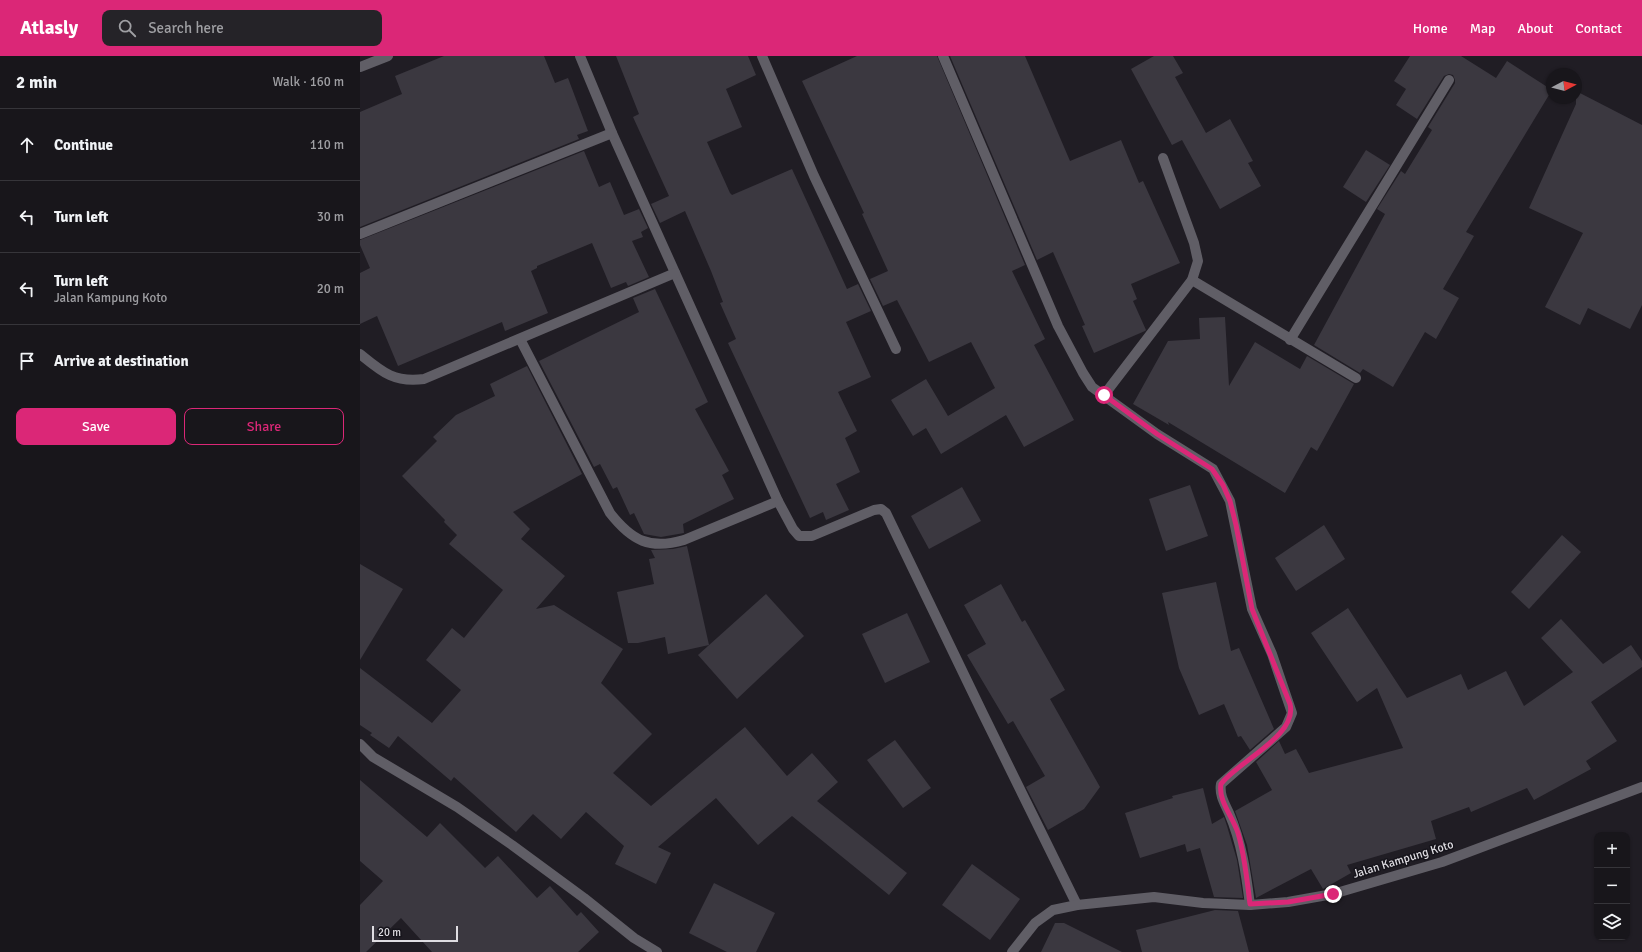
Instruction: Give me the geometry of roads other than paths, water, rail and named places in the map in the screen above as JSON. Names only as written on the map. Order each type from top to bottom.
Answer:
[{"type":"street","points":[[360,67],[388,56]]},
{"type":"street","points":[[580,56],[612,134],[778,501],[793,529],[799,536],[812,536],[874,510],[882,509],[886,513],[1077,905]]},
{"type":"street","points":[[763,56],[814,176],[896,349]]},
{"type":"street","points":[[943,56],[1058,326],[1083,374],[1092,387],[1157,434],[1212,469],[1223,485],[1230,501],[1252,609],[1292,712],[1286,727],[1221,784],[1221,796],[1238,833],[1246,869],[1250,904]]},
{"type":"street","points":[[1290,340],[1449,80]]},
{"type":"street","points":[[360,234],[612,134]]},
{"type":"street","points":[[1104,395],[1192,280],[1198,261],[1194,243],[1163,158]]},
{"type":"street","points":[[360,354],[385,375],[410,381],[424,379],[675,273]]},
{"type":"street","points":[[1192,280],[1290,340],[1356,378]]},
{"type":"street","points":[[520,339],[610,513],[621,528],[634,538],[656,545],[684,540],[778,501]]},
{"type":"street","points":[[360,744],[373,757],[457,807],[512,845],[584,898],[634,938],[657,952]]},
{"type":"street","name":"Jalan Kampung Koto","points":[[1012,952],[1035,923],[1053,910],[1077,905],[1154,897],[1203,903],[1250,904],[1288,902],[1333,894],[1435,864],[1642,787]]}]
